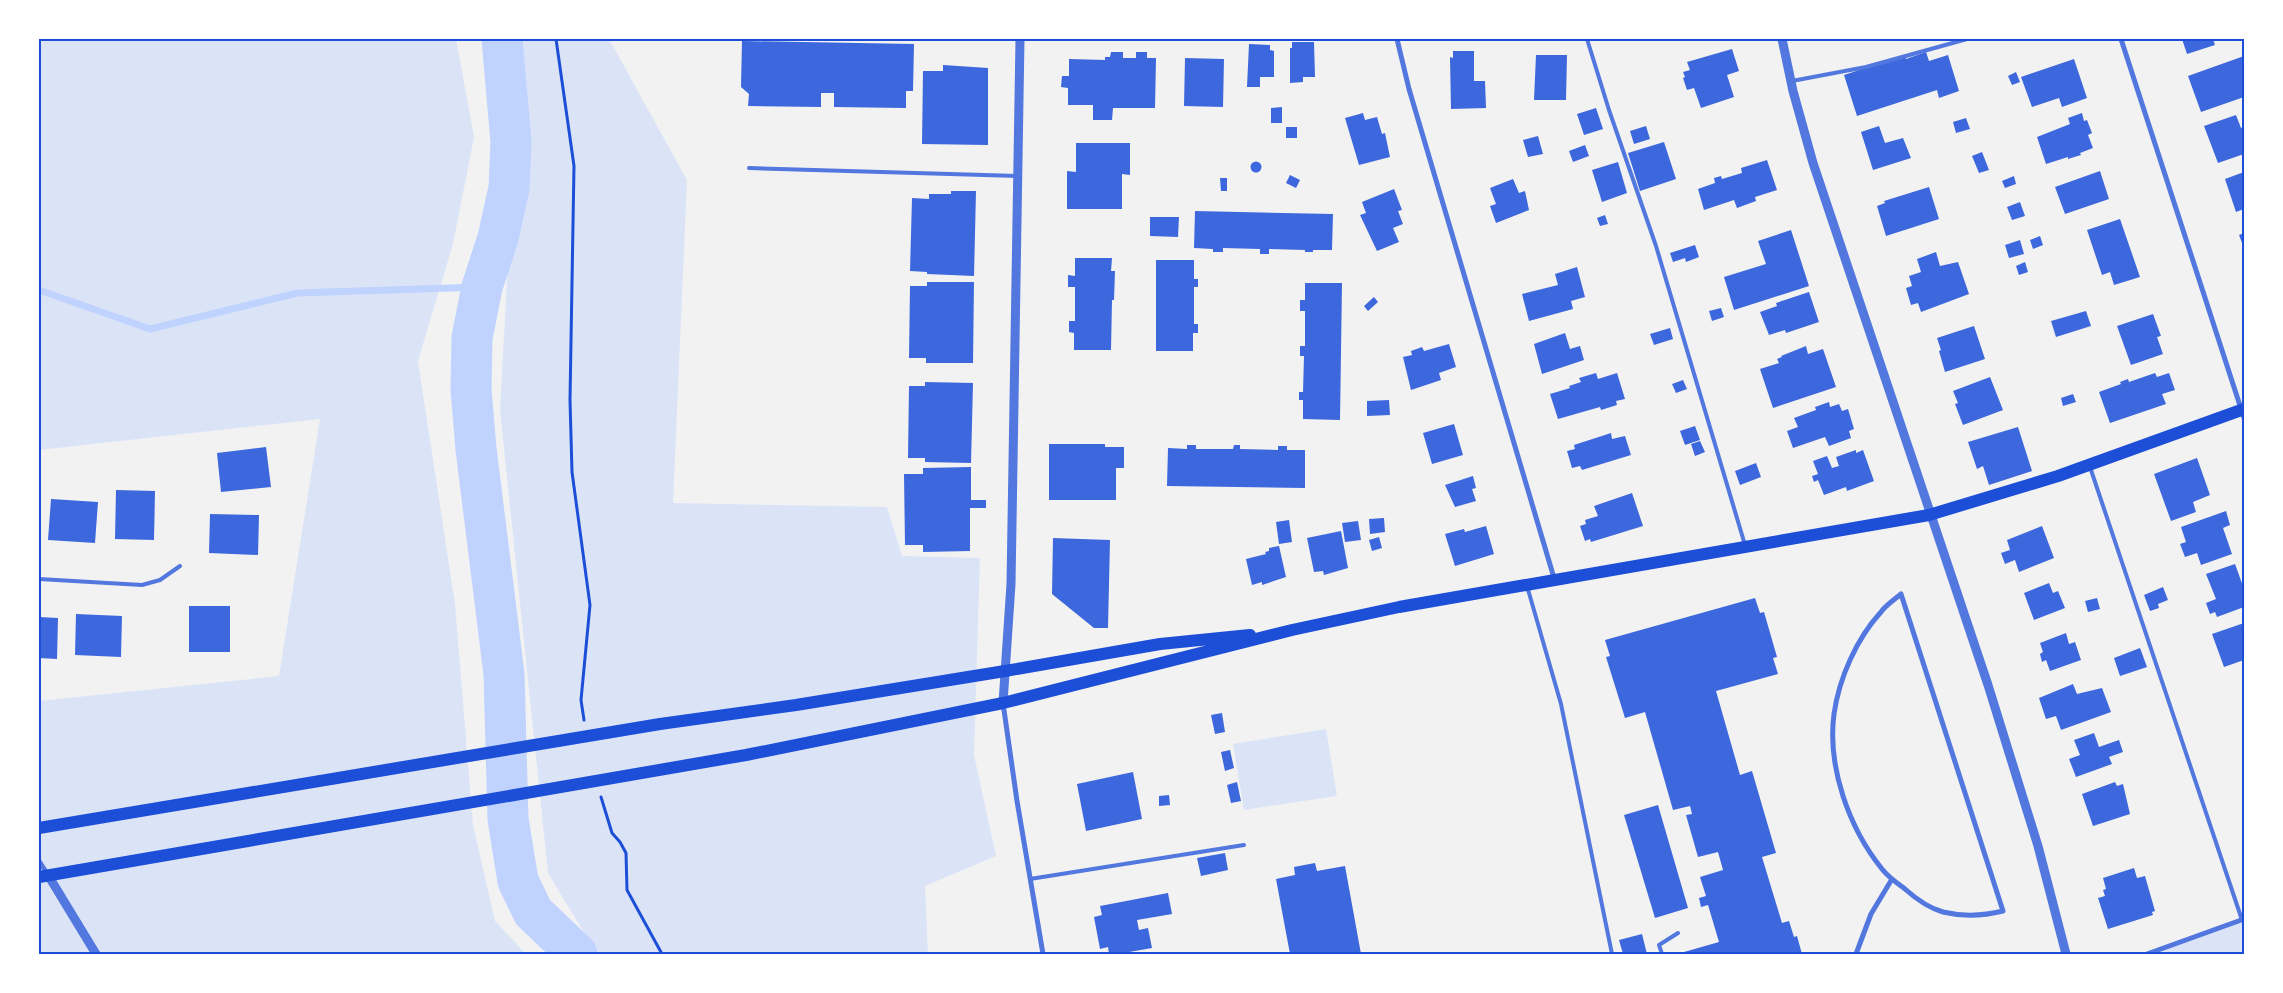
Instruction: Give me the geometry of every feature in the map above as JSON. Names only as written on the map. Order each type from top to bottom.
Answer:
[{"type":"main road","points":[[43,876],[755,753],[1003,703],[1292,630],[1399,607],[1555,582],[1929,515],[2090,465],[2243,412]]},
{"type":"main road","points":[[39,828],[660,724],[796,705],[1160,644],[1292,630]]},
{"type":"street","points":[[1020,39],[1011,584],[1003,703],[1043,954]]},
{"type":"street","points":[[1398,39],[1411,97],[1555,582]]},
{"type":"street","points":[[1782,39],[1813,163],[1929,515],[1988,685],[2038,846],[2066,954]]},
{"type":"street","points":[[2121,39],[2243,412]]},
{"type":"street","points":[[1901,594],[2003,911],[1983,916],[1942,911],[1916,899],[1892,879],[1883,871],[1869,852],[1854,822],[1842,790],[1833,753],[1834,713],[1843,680],[1860,640],[1881,611],[1901,594]]},
{"type":"street","points":[[39,861],[43,876],[96,954]]},
{"type":"street","points":[[1856,954],[1871,914],[1892,879]]},
{"type":"street","points":[[2147,954],[2243,920]]},
{"type":"lane","points":[[1587,39],[1609,110],[1656,246],[1745,548]]},
{"type":"lane","points":[[1791,81],[1866,67],[1967,39]]},
{"type":"lane","points":[[749,168],[1018,176]]},
{"type":"lane","points":[[2090,465],[2243,920]]},
{"type":"lane","points":[[39,579],[142,584],[160,580],[180,566]]},
{"type":"lane","points":[[1526,586],[1560,704],[1612,954]]},
{"type":"lane","points":[[1030,879],[1244,845]]},
{"type":"lane","points":[[1662,954],[1660,945],[1678,933]]},
{"type":"path","points":[[556,39],[574,166],[570,400],[572,472],[590,605],[581,700],[586,730]]},
{"type":"path","points":[[601,794],[612,833],[626,853],[627,890],[662,954]]},
{"type":"shaded area","points":[[39,39],[456,39],[474,137],[453,244],[418,361],[455,604],[473,825],[495,921],[526,954],[39,954],[39,701],[279,676],[320,419],[39,450]]},
{"type":"shaded area","points":[[520,39],[609,39],[687,180],[673,503],[887,507],[902,556],[980,558],[974,755],[996,856],[925,886],[928,954],[597,954],[548,873],[500,410]]},
{"type":"shaded area","points":[[1326,729],[1337,796],[1244,810],[1233,744]]},
{"type":"shaded area","points":[[2244,919],[2244,954],[2147,954]]},
{"type":"building","points":[[2182,39],[2213,39],[2215,45],[2187,54]]},
{"type":"building","points":[[742,41],[914,44],[913,91],[906,91],[906,108],[834,107],[834,93],[821,93],[821,107],[748,106],[749,94],[741,87]]},
{"type":"building","points":[[1292,42],[1314,42],[1315,77],[1303,77],[1303,82],[1290,83],[1290,48],[1292,48]]},
{"type":"building","points":[[1249,44],[1270,45],[1270,50],[1274,51],[1274,77],[1260,77],[1260,87],[1247,87]]},
{"type":"building","points":[[1732,49],[1739,71],[1727,75],[1734,97],[1701,108],[1694,88],[1687,90],[1683,78],[1685,77],[1683,72],[1690,70],[1687,62]]},
{"type":"building","points":[[1453,51],[1474,51],[1474,81],[1485,81],[1486,108],[1451,109],[1450,57],[1453,58]]},
{"type":"building","points":[[1111,52],[1123,52],[1123,58],[1136,58],[1136,52],[1147,52],[1147,58],[1156,58],[1155,108],[1113,108],[1112,120],[1093,120],[1093,105],[1068,105],[1068,88],[1061,87],[1062,76],[1069,76],[1069,59],[1105,60],[1105,57],[1110,57]]},
{"type":"building","points":[[1926,52],[1929,61],[1948,55],[1959,91],[1939,98],[1937,90],[1857,116],[1844,75],[1905,55],[1906,59]]},
{"type":"building","points":[[1536,55],[1567,55],[1566,100],[1534,100]]},
{"type":"building","points":[[2244,56],[2244,97],[2201,112],[2188,76]]},
{"type":"building","points":[[1185,58],[1224,59],[1223,107],[1184,106]]},
{"type":"building","points":[[2074,59],[2087,98],[2062,107],[2059,98],[2032,107],[2021,77]]},
{"type":"building","points":[[943,65],[988,68],[988,145],[922,144],[923,71],[943,71]]},
{"type":"building","points":[[2016,72],[2020,82],[2012,85],[2008,76]]},
{"type":"building","points":[[1282,107],[1282,123],[1271,123],[1271,108]]},
{"type":"building","points":[[1596,108],[1603,129],[1584,135],[1577,114]]},
{"type":"building","points":[[1363,113],[1365,120],[1377,117],[1382,134],[1385,133],[1390,157],[1359,165],[1345,118]]},
{"type":"building","points":[[2082,113],[2084,121],[2087,120],[2092,133],[2088,135],[2093,148],[2080,153],[2081,155],[2046,164],[2037,137],[2070,124],[2068,118]]},
{"type":"building","points":[[2236,115],[2241,128],[2244,127],[2244,154],[2218,163],[2204,126]]},
{"type":"building","points":[[1966,118],[1970,129],[1956,133],[1953,122]]},
{"type":"building","points":[[1646,126],[1650,139],[1634,144],[1630,131]]},
{"type":"building","points":[[1879,126],[1885,143],[1903,138],[1911,158],[1873,170],[1861,132]]},
{"type":"building","points":[[1286,127],[1297,127],[1297,138],[1286,138]]},
{"type":"building","points":[[1538,136],[1543,154],[1528,157],[1523,140]]},
{"type":"building","points":[[1664,142],[1676,179],[1640,191],[1628,153]]},
{"type":"building","points":[[1076,143],[1130,143],[1130,175],[1122,174],[1122,209],[1067,209],[1067,171],[1076,172]]},
{"type":"building","points":[[1585,145],[1589,156],[1573,162],[1569,151]]},
{"type":"building","points":[[1982,152],[1989,170],[1979,173],[1972,156]]},
{"type":"building","points":[[1767,160],[1777,190],[1755,197],[1756,201],[1737,208],[1734,200],[1704,210],[1698,189],[1715,183],[1714,178],[1721,176],[1722,179],[1742,173],[1741,168]]},
{"type":"building","points":[[1256,161],[1262,167],[1256,173],[1250,167]]},
{"type":"building","points":[[1618,162],[1627,193],[1602,202],[1592,170]]},
{"type":"building","points":[[2100,171],[2109,199],[2065,214],[2055,187]]},
{"type":"building","points":[[2244,172],[2244,209],[2236,212],[2225,179]]},
{"type":"building","points":[[1290,175],[1300,180],[1296,188],[1286,183]]},
{"type":"building","points":[[2014,176],[2016,184],[2005,188],[2002,181]]},
{"type":"building","points":[[1220,178],[1227,178],[1227,191],[1221,191]]},
{"type":"building","points":[[1513,179],[1519,193],[1525,191],[1529,210],[1496,223],[1490,206],[1496,204],[1490,188]]},
{"type":"building","points":[[1929,187],[1939,219],[1886,236],[1877,206],[1885,203],[1884,201]]},
{"type":"building","points":[[1394,189],[1402,210],[1398,211],[1403,224],[1393,228],[1399,242],[1377,251],[1360,215],[1366,213],[1362,202]]},
{"type":"building","points":[[951,191],[976,191],[974,276],[927,274],[927,272],[910,271],[912,198],[929,199],[929,194],[951,194]]},
{"type":"building","points":[[2020,202],[2025,216],[2012,220],[2007,207]]},
{"type":"building","points":[[1195,211],[1333,214],[1332,250],[1305,252],[1305,250],[1269,249],[1269,254],[1260,254],[1260,249],[1223,248],[1223,252],[1213,252],[1213,249],[1194,248]]},
{"type":"building","points":[[1605,215],[1608,224],[1600,226],[1597,218]]},
{"type":"building","points":[[1150,217],[1179,217],[1178,237],[1150,236]]},
{"type":"building","points":[[2120,219],[2140,277],[2114,285],[2110,272],[2102,275],[2087,230]]},
{"type":"building","points":[[1791,230],[1809,286],[1734,310],[1724,277],[1766,264],[1758,241]]},
{"type":"building","points":[[2244,233],[2244,248],[2239,235]]},
{"type":"building","points":[[2040,236],[2043,245],[2033,249],[2030,240]]},
{"type":"building","points":[[2020,240],[2024,254],[2009,258],[2005,245]]},
{"type":"building","points":[[1695,245],[1699,257],[1686,262],[1685,258],[1673,262],[1670,253]]},
{"type":"building","points":[[1936,252],[1940,266],[1958,262],[1969,294],[1921,312],[1918,303],[1911,305],[1906,288],[1912,286],[1909,276],[1921,272],[1917,259]]},
{"type":"building","points":[[1075,258],[1112,258],[1111,271],[1115,271],[1114,300],[1112,300],[1111,350],[1074,350],[1074,333],[1069,332],[1069,321],[1075,321],[1075,287],[1068,287],[1068,275],[1075,276]]},
{"type":"building","points":[[1156,260],[1194,260],[1194,279],[1198,279],[1198,287],[1194,287],[1194,324],[1198,324],[1198,333],[1193,333],[1193,351],[1156,351]]},
{"type":"building","points":[[2025,262],[2028,272],[2019,275],[2016,266]]},
{"type":"building","points":[[1577,267],[1585,297],[1571,301],[1573,309],[1529,321],[1522,294],[1558,285],[1555,274]]},
{"type":"building","points":[[927,282],[974,282],[973,363],[926,363],[926,358],[909,358],[910,286],[927,286]]},
{"type":"building","points":[[1305,283],[1342,283],[1340,420],[1303,419],[1303,400],[1299,400],[1299,392],[1303,392],[1304,356],[1300,356],[1300,346],[1305,346],[1305,311],[1300,311],[1300,300],[1305,300]]},
{"type":"building","points":[[1809,292],[1819,322],[1786,333],[1785,330],[1769,335],[1760,312],[1777,306],[1776,303]]},
{"type":"building","points":[[1374,297],[1378,302],[1368,311],[1364,306]]},
{"type":"building","points":[[1721,308],[1724,317],[1712,321],[1709,311]]},
{"type":"building","points":[[2086,311],[2091,326],[2056,337],[2051,321]]},
{"type":"building","points":[[2153,314],[2161,336],[2157,337],[2163,354],[2131,365],[2117,326]]},
{"type":"building","points":[[1974,326],[1985,359],[1945,372],[1937,338]]},
{"type":"building","points":[[1670,328],[1673,339],[1654,345],[1650,334]]},
{"type":"building","points":[[1565,333],[1570,349],[1580,346],[1584,360],[1542,374],[1534,344]]},
{"type":"building","points":[[1449,344],[1456,367],[1439,373],[1441,380],[1411,390],[1403,357],[1412,355],[1411,351],[1422,347],[1424,351]]},
{"type":"building","points":[[1806,346],[1808,354],[1823,349],[1836,387],[1773,408],[1760,369],[1779,363],[1777,359],[1781,356]]},
{"type":"building","points":[[1596,373],[1598,379],[1617,373],[1625,399],[1616,401],[1617,405],[1601,410],[1600,407],[1558,419],[1550,394],[1570,388],[1569,386],[1581,382],[1579,378]]},
{"type":"building","points":[[2155,373],[2157,377],[2169,373],[2175,390],[2162,394],[2166,404],[2110,423],[2099,392],[2121,384],[2120,382],[2128,379],[2129,382]]},
{"type":"building","points":[[1990,377],[2003,410],[1963,425],[1955,404],[1958,403],[1953,391]]},
{"type":"building","points":[[1683,380],[1687,389],[1676,393],[1672,384]]},
{"type":"building","points":[[925,382],[973,383],[971,463],[925,462],[925,458],[908,458],[909,386],[925,386]]},
{"type":"building","points":[[2073,394],[2076,402],[2063,406],[2061,398]]},
{"type":"building","points":[[1389,400],[1390,415],[1367,416],[1367,401]]},
{"type":"building","points":[[1829,402],[1830,407],[1839,404],[1842,411],[1848,409],[1854,429],[1849,431],[1851,438],[1829,446],[1825,437],[1793,448],[1787,431],[1798,427],[1794,418],[1816,410],[1815,407]]},
{"type":"building","points":[[1454,424],[1463,455],[1432,464],[1423,433]]},
{"type":"building","points":[[1695,426],[1700,440],[1685,445],[1680,431]]},
{"type":"building","points":[[2018,427],[2032,471],[1989,485],[1983,466],[1977,469],[1968,442]]},
{"type":"building","points":[[1611,433],[1612,439],[1625,436],[1631,455],[1582,470],[1580,466],[1572,468],[1567,451],[1575,449],[1574,445]]},
{"type":"building","points":[[1700,441],[1705,452],[1695,456],[1691,444]]},
{"type":"building","points":[[1049,444],[1105,444],[1105,447],[1124,447],[1124,468],[1116,468],[1116,500],[1049,500]]},
{"type":"building","points":[[1187,445],[1196,445],[1196,449],[1233,449],[1234,445],[1240,445],[1240,449],[1278,450],[1278,446],[1287,446],[1287,450],[1305,450],[1305,488],[1167,486],[1168,448],[1187,449]]},
{"type":"building","points":[[266,447],[271,487],[221,492],[217,453]]},
{"type":"building","points":[[1856,450],[1856,453],[1863,450],[1874,481],[1847,491],[1846,487],[1824,495],[1818,480],[1814,482],[1812,476],[1818,474],[1813,461],[1827,456],[1832,468],[1839,466],[1836,457]]},
{"type":"building","points":[[2197,458],[2210,495],[2193,502],[2196,512],[2171,521],[2154,474]]},
{"type":"building","points":[[1756,463],[1761,477],[1740,485],[1735,471]]},
{"type":"building","points":[[971,467],[971,500],[986,500],[986,508],[970,508],[970,551],[923,552],[923,545],[905,545],[904,474],[923,474],[923,468]]},
{"type":"building","points":[[1473,476],[1476,488],[1472,489],[1476,501],[1455,507],[1445,485]]},
{"type":"building","points":[[116,490],[155,491],[154,540],[115,539]]},
{"type":"building","points":[[1632,493],[1643,526],[1591,542],[1590,539],[1585,541],[1580,526],[1586,524],[1585,520],[1598,516],[1594,506]]},
{"type":"building","points":[[51,499],[98,502],[95,543],[48,540]]},
{"type":"building","points":[[2226,511],[2230,525],[2223,528],[2232,554],[2201,565],[2197,553],[2185,557],[2180,544],[2186,542],[2181,527]]},
{"type":"building","points":[[210,514],[259,515],[258,555],[209,553]]},
{"type":"building","points":[[1384,518],[1385,532],[1370,534],[1369,519]]},
{"type":"building","points":[[1289,520],[1292,542],[1279,544],[1276,522]]},
{"type":"building","points":[[1358,521],[1361,540],[1345,542],[1342,523]]},
{"type":"building","points":[[1486,526],[1494,554],[1455,566],[1445,534],[1464,529],[1465,532]]},
{"type":"building","points":[[2042,526],[2054,558],[2019,572],[2015,560],[2005,564],[2001,553],[2010,550],[2007,540]]},
{"type":"building","points":[[1341,531],[1348,568],[1324,575],[1323,571],[1314,572],[1307,538]]},
{"type":"building","points":[[1379,537],[1382,548],[1372,551],[1369,540]]},
{"type":"building","points":[[1053,538],[1110,540],[1108,628],[1094,628],[1052,594]]},
{"type":"building","points":[[1279,546],[1286,577],[1262,585],[1262,582],[1252,585],[1246,559],[1266,554],[1265,552],[1269,551],[1269,548]]},
{"type":"building","points":[[2235,564],[2244,589],[2244,607],[2217,617],[2215,612],[2210,614],[2206,603],[2216,599],[2206,574]]},
{"type":"building","points":[[2049,583],[2053,593],[2058,591],[2065,608],[2034,620],[2024,593]]},
{"type":"building","points":[[2163,587],[2168,600],[2158,604],[2159,608],[2150,611],[2144,595]]},
{"type":"building","points":[[1755,598],[1760,613],[1764,612],[1777,657],[1773,658],[1778,674],[1716,691],[1740,775],[1752,771],[1776,853],[1762,857],[1782,923],[1789,921],[1794,937],[1797,936],[1802,954],[1677,954],[1719,942],[1708,905],[1701,907],[1699,898],[1706,896],[1700,877],[1723,870],[1718,852],[1698,857],[1686,815],[1692,814],[1690,806],[1673,810],[1645,712],[1625,718],[1606,657],[1610,656],[1605,640]]},
{"type":"building","points":[[2097,598],[2100,609],[2088,612],[2085,601]]},
{"type":"building","points":[[189,606],[230,606],[230,652],[189,652]]},
{"type":"building","points":[[76,614],[122,616],[121,657],[75,655]]},
{"type":"building","points":[[39,617],[58,618],[57,659],[39,658]]},
{"type":"building","points":[[2244,623],[2244,660],[2224,667],[2212,634]]},
{"type":"building","points":[[2066,633],[2069,644],[2075,642],[2081,660],[2050,671],[2046,660],[2042,662],[2040,654],[2043,652],[2040,643]]},
{"type":"building","points":[[2140,648],[2147,667],[2120,676],[2114,658]]},
{"type":"building","points":[[2073,684],[2077,694],[2102,688],[2111,712],[2061,730],[2056,716],[2046,719],[2039,698]]},
{"type":"building","points":[[1222,713],[1225,732],[1215,734],[1211,715]]},
{"type":"building","points":[[2094,733],[2099,747],[2119,740],[2123,752],[2109,757],[2112,764],[2076,777],[2069,759],[2080,755],[2074,740]]},
{"type":"building","points":[[1230,750],[1234,768],[1225,771],[1221,752]]},
{"type":"building","points":[[1133,772],[1142,819],[1086,831],[1077,784]]},
{"type":"building","points":[[1237,782],[1241,801],[1231,803],[1227,785]]},
{"type":"building","points":[[2115,782],[2117,786],[2123,784],[2130,814],[2093,826],[2082,794]]},
{"type":"building","points":[[1169,795],[1170,805],[1159,806],[1159,796]]},
{"type":"building","points":[[1658,805],[1688,908],[1655,918],[1624,815]]},
{"type":"building","points":[[1225,853],[1228,870],[1201,876],[1197,858]]},
{"type":"building","points":[[1315,863],[1317,871],[1345,866],[1361,954],[1290,954],[1276,879],[1295,875],[1294,867]]},
{"type":"building","points":[[2134,868],[2137,878],[2145,876],[2155,911],[2152,912],[2153,915],[2108,929],[2098,898],[2105,896],[2103,890],[2106,889],[2103,878]]},
{"type":"building","points":[[1168,893],[1172,914],[1137,920],[1139,930],[1148,928],[1152,948],[1118,954],[1109,954],[1108,947],[1100,949],[1094,917],[1102,915],[1100,906]]},
{"type":"building","points":[[1642,934],[1647,954],[1623,954],[1619,940]]},
{"type":"waterway","points":[[502,39],[511,142],[509,188],[498,238],[482,287],[472,338],[471,389],[476,449],[504,674],[508,819],[518,881],[533,912],[577,954]]},
{"type":"waterway","points":[[39,290],[150,329],[297,293],[482,287]]}]
